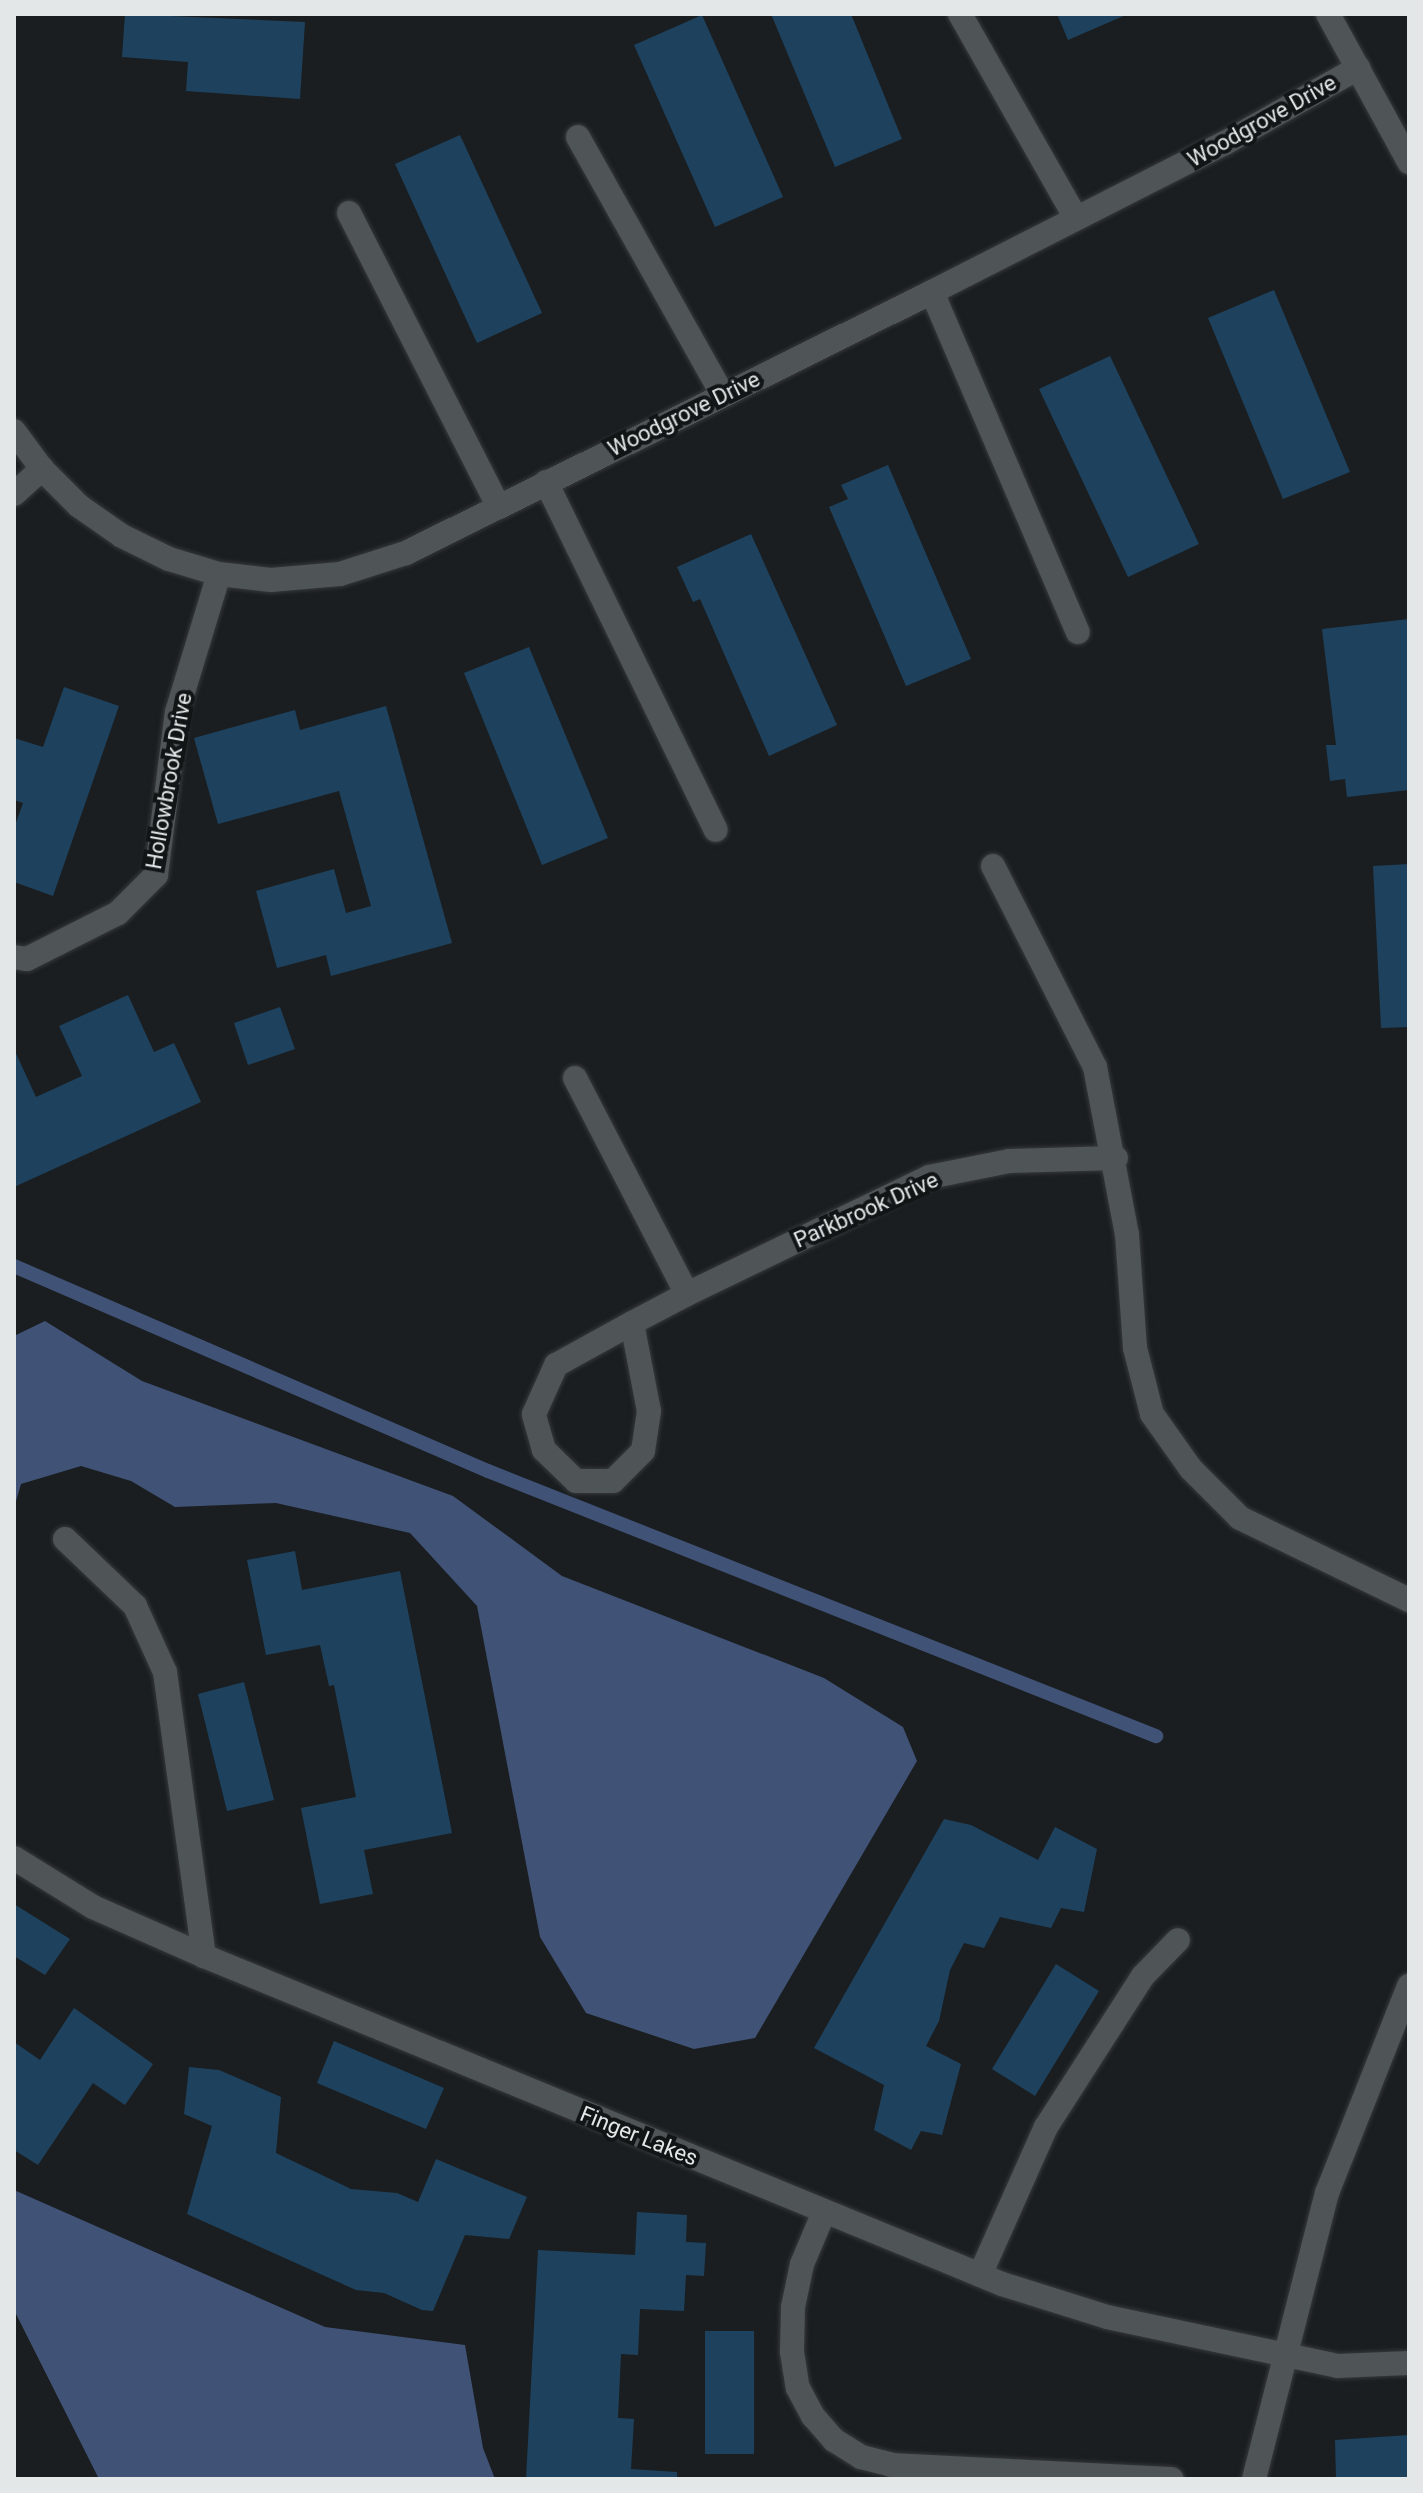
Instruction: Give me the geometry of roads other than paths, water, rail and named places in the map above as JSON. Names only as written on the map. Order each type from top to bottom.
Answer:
[{"type":"street","points":[[960,14],[1076,218]]},
{"type":"street","points":[[1328,14],[1409,162]]},
{"type":"street","name":"Woodgrove Drive","points":[[14,431],[42,469],[79,506],[122,536],[169,559],[219,574],[271,580],[340,574],[406,553],[932,292],[1358,68]]},
{"type":"street","points":[[578,137],[723,395]]},
{"type":"street","points":[[349,213],[498,505]]},
{"type":"street","points":[[932,292],[1078,632]]},
{"type":"street","points":[[14,494],[42,469]]},
{"type":"street","points":[[546,482],[716,830]]},
{"type":"street","name":"Hollowbrook Drive","points":[[14,957],[27,959],[118,913],[156,875],[177,712],[219,574]]},
{"type":"street","points":[[993,866],[1095,1067],[1116,1158],[1135,1348],[1152,1414],[1191,1469],[1240,1518],[1409,1600]]},
{"type":"street","points":[[575,1078],[687,1294]]},
{"type":"street","name":"Parkbrook Drive","points":[[632,1323],[649,1411],[643,1451],[613,1481],[576,1481],[544,1450],[534,1414],[556,1365],[632,1323],[687,1294],[929,1177],[1009,1161],[1116,1158]]},
{"type":"street","points":[[65,1539],[135,1606],[165,1672],[204,1956]]},
{"type":"street","name":"Finger Lakes","points":[[14,1858],[93,1907],[204,1956],[980,2275],[1107,2317],[1337,2366],[1409,2363]]},
{"type":"street","points":[[980,2275],[1046,2127],[1143,1976],[1178,1940]]},
{"type":"street","points":[[1254,2479],[1327,2193],[1409,1986]]},
{"type":"street","points":[[824,2212],[802,2264],[793,2307],[792,2352],[798,2388],[834,2440],[861,2457],[892,2465],[1172,2479]]},
{"type":"water","points":[[45,1321],[142,1381],[453,1496],[562,1576],[824,1678],[903,1727],[917,1761],[755,2038],[694,2049],[586,2013],[540,1937],[477,1606],[410,1533],[276,1503],[175,1507],[131,1481],[81,1466],[21,1484],[14,1508],[14,1336]]},
{"type":"water","points":[[14,2190],[325,2327],[465,2345],[483,2448],[495,2479],[99,2479],[14,2310]]},
{"type":"waterway","points":[[14,1266],[488,1471],[1156,1736]]}]
